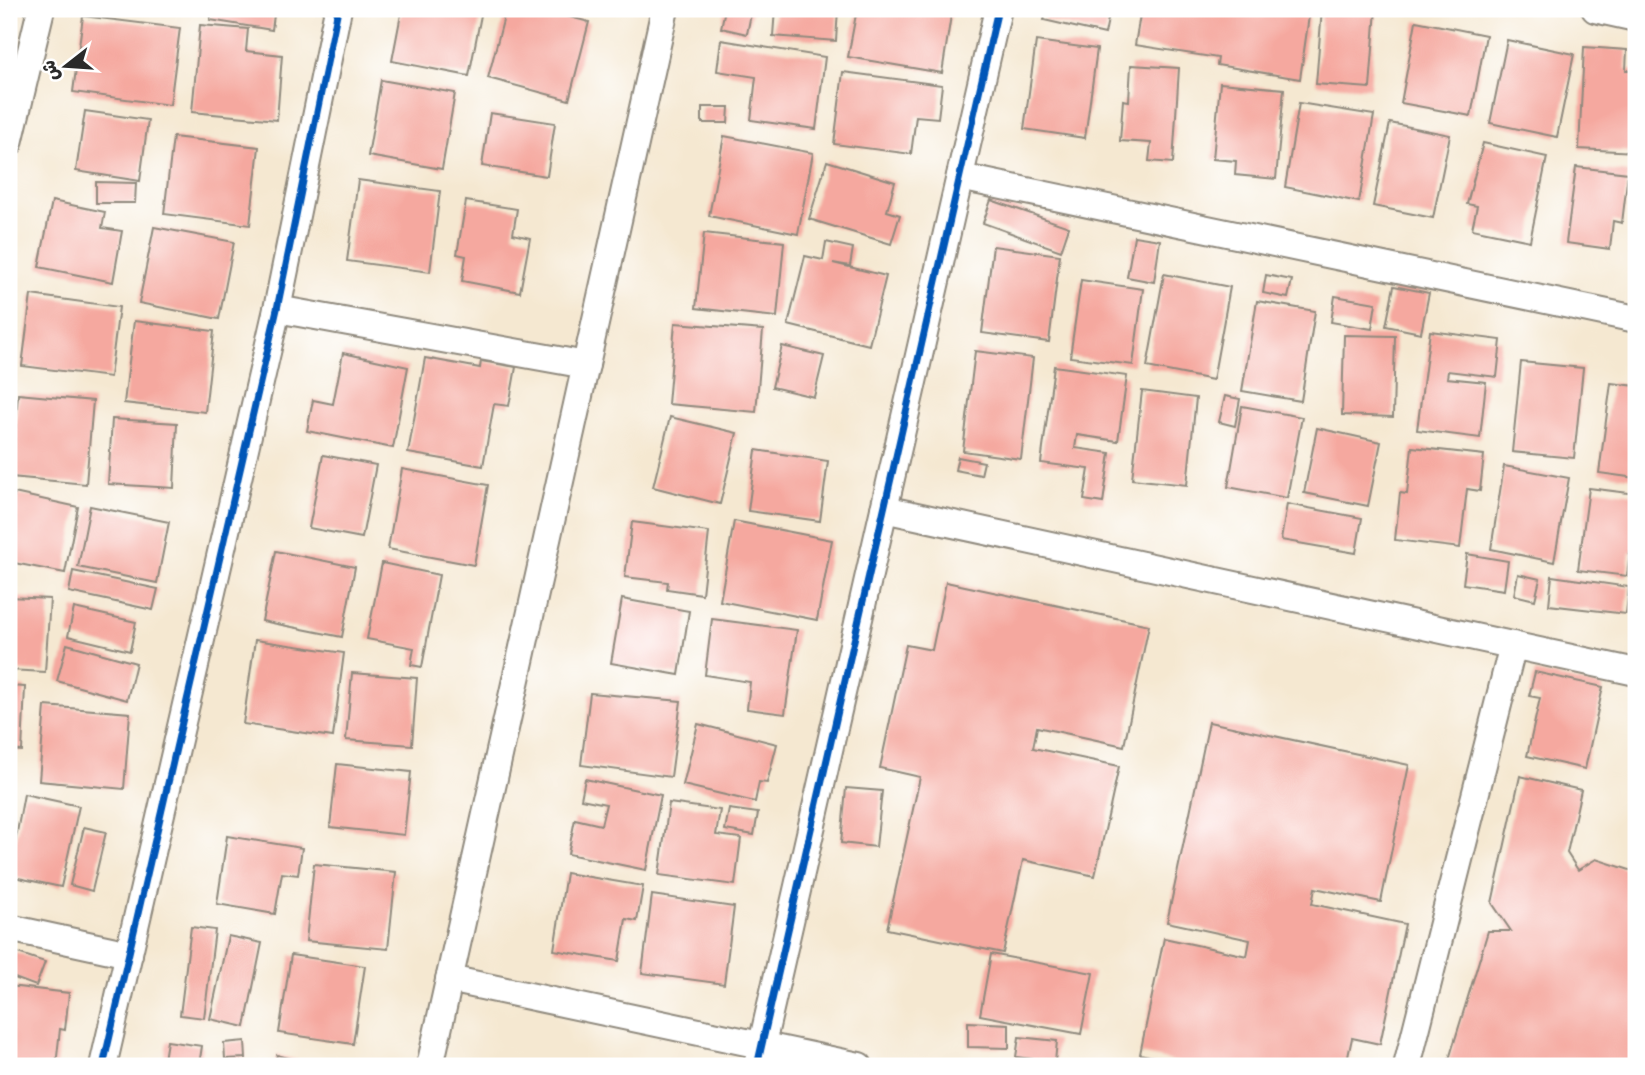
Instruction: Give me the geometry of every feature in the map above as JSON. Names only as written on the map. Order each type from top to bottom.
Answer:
[{"type":"street","points":[[9,143],[41,9]]},
{"type":"street","points":[[103,1066],[277,309],[338,9]]},
{"type":"street","points":[[430,1066],[665,9]]},
{"type":"street","points":[[759,1055],[998,9]]},
{"type":"street","points":[[1595,9],[1636,18]]},
{"type":"street","points":[[960,177],[1636,319]]},
{"type":"street","points":[[277,309],[586,365]]},
{"type":"street","points":[[884,509],[1636,673]]},
{"type":"street","points":[[1407,1066],[1513,645]]},
{"type":"street","points":[[9,928],[129,954]]},
{"type":"street","points":[[449,979],[759,1055],[859,1066]]},
{"type":"building","points":[[212,9],[262,9],[262,13],[274,15],[272,30],[210,20]]},
{"type":"building","points":[[402,9],[449,9],[481,15],[469,76],[392,61]]},
{"type":"building","points":[[506,9],[540,9],[589,22],[569,100],[488,78]]},
{"type":"building","points":[[725,9],[752,9],[747,34],[721,28]]},
{"type":"building","points":[[775,9],[838,9],[836,41],[773,36]]},
{"type":"building","points":[[857,9],[952,9],[942,73],[848,57]]},
{"type":"building","points":[[1047,9],[1110,9],[1105,34],[1044,20]]},
{"type":"building","points":[[1141,9],[1310,9],[1300,79],[1217,65],[1218,58],[1135,45]]},
{"type":"building","points":[[1322,9],[1376,9],[1370,88],[1316,84]]},
{"type":"building","points":[[83,16],[180,28],[170,105],[73,92]]},
{"type":"building","points":[[1416,21],[1486,35],[1471,116],[1401,103]]},
{"type":"building","points":[[200,25],[248,29],[246,51],[282,55],[277,120],[192,112]]},
{"type":"building","points":[[721,40],[825,57],[816,129],[751,120],[756,77],[717,71]]},
{"type":"building","points":[[1507,40],[1574,54],[1557,137],[1490,123]]},
{"type":"building","points":[[1036,41],[1097,49],[1085,138],[1024,129]]},
{"type":"building","points":[[1584,47],[1627,50],[1626,70],[1636,70],[1636,152],[1579,149]]},
{"type":"building","points":[[1131,65],[1179,68],[1173,163],[1149,161],[1151,143],[1120,141],[1123,100],[1129,101]]},
{"type":"building","points":[[843,72],[942,85],[938,118],[916,116],[911,154],[834,144]]},
{"type":"building","points":[[381,80],[455,93],[442,169],[368,156]]},
{"type":"building","points":[[1220,83],[1284,89],[1276,179],[1235,175],[1236,161],[1213,159]]},
{"type":"building","points":[[1299,103],[1374,115],[1359,202],[1285,187]]},
{"type":"building","points":[[702,107],[729,107],[728,123],[702,123]]},
{"type":"building","points":[[85,111],[148,120],[140,181],[76,171]]},
{"type":"building","points":[[490,113],[555,123],[547,176],[482,166]]},
{"type":"building","points":[[1390,123],[1450,135],[1433,218],[1373,206]]},
{"type":"building","points":[[724,136],[813,153],[798,234],[709,216]]},
{"type":"building","points":[[173,137],[259,147],[250,225],[164,214]]},
{"type":"building","points":[[1483,143],[1547,157],[1530,241],[1472,229],[1477,206],[1467,204]]},
{"type":"building","points":[[827,161],[895,182],[887,211],[900,215],[891,244],[809,219]]},
{"type":"building","points":[[1576,167],[1628,173],[1622,223],[1613,221],[1610,249],[1566,243]]},
{"type":"building","points":[[358,180],[440,191],[430,272],[347,261]]},
{"type":"building","points":[[96,182],[136,183],[135,203],[96,203]]},
{"type":"building","points":[[991,200],[1069,227],[1061,251],[983,223]]},
{"type":"building","points":[[52,201],[105,212],[102,228],[122,231],[113,282],[39,267]]},
{"type":"building","points":[[466,201],[517,209],[513,234],[530,238],[520,292],[462,281],[466,256],[457,254]]},
{"type":"building","points":[[154,227],[234,242],[219,319],[139,303]]},
{"type":"building","points":[[704,233],[784,242],[777,317],[696,308]]},
{"type":"building","points":[[1134,236],[1160,240],[1154,282],[1127,277]]},
{"type":"building","points":[[826,242],[853,248],[850,266],[833,263],[886,276],[869,345],[788,325],[805,256],[823,260]]},
{"type":"building","points":[[993,246],[1060,255],[1049,342],[982,333]]},
{"type":"building","points":[[1164,274],[1230,287],[1213,380],[1147,367]]},
{"type":"building","points":[[1266,275],[1292,280],[1288,298],[1263,293]]},
{"type":"building","points":[[1081,280],[1143,289],[1133,365],[1070,357]]},
{"type":"building","points":[[1394,286],[1429,293],[1421,333],[1386,326]]},
{"type":"building","points":[[31,295],[119,307],[110,377],[22,366]]},
{"type":"building","points":[[1335,296],[1376,303],[1372,329],[1331,322]]},
{"type":"building","points":[[1257,301],[1315,311],[1301,401],[1242,391]]},
{"type":"building","points":[[134,321],[214,331],[205,412],[124,403]]},
{"type":"building","points":[[675,323],[763,330],[756,412],[668,404]]},
{"type":"building","points":[[1430,331],[1501,340],[1497,377],[1448,371],[1447,378],[1486,382],[1480,438],[1417,430]]},
{"type":"building","points":[[1344,335],[1395,336],[1393,417],[1342,415]]},
{"type":"building","points":[[782,346],[824,356],[814,397],[772,387]]},
{"type":"building","points":[[975,351],[1033,358],[1021,459],[963,451]]},
{"type":"building","points":[[343,353],[408,367],[393,448],[307,431],[313,400],[333,404]]},
{"type":"building","points":[[425,358],[480,368],[481,361],[516,367],[509,406],[494,404],[483,466],[408,453]]},
{"type":"building","points":[[1521,362],[1583,368],[1574,458],[1512,452]]},
{"type":"building","points":[[1054,366],[1127,376],[1118,441],[1077,435],[1075,448],[1110,453],[1103,503],[1084,500],[1089,469],[1041,463]]},
{"type":"building","points":[[1611,383],[1636,386],[1636,478],[1599,473]]},
{"type":"building","points":[[1142,391],[1196,398],[1187,485],[1132,479]]},
{"type":"building","points":[[18,394],[93,401],[86,484],[11,477]]},
{"type":"building","points":[[1225,396],[1240,399],[1235,426],[1219,422]]},
{"type":"building","points":[[1242,406],[1302,417],[1287,498],[1228,487]]},
{"type":"building","points":[[670,417],[737,433],[720,504],[653,487]]},
{"type":"building","points":[[112,419],[177,423],[174,488],[108,484]]},
{"type":"building","points":[[1317,428],[1381,442],[1368,506],[1304,493]]},
{"type":"building","points":[[1412,447],[1484,455],[1480,491],[1467,489],[1460,548],[1395,540],[1400,493],[1407,494]]},
{"type":"building","points":[[756,450],[828,461],[820,521],[748,511]]},
{"type":"building","points":[[323,455],[376,465],[362,538],[309,528]]},
{"type":"building","points":[[958,457],[984,462],[981,475],[955,470]]},
{"type":"building","points":[[1504,466],[1569,478],[1554,562],[1491,549]]},
{"type":"building","points":[[402,469],[488,485],[474,565],[388,549]]},
{"type":"building","points":[[1589,488],[1636,494],[1636,553],[1630,552],[1627,576],[1578,570]]},
{"type":"building","points":[[14,493],[78,507],[65,573],[9,562],[9,522]]},
{"type":"building","points":[[1287,504],[1362,518],[1356,553],[1281,540]]},
{"type":"building","points":[[90,506],[169,522],[157,583],[78,567]]},
{"type":"building","points":[[734,521],[832,540],[817,620],[720,601]]},
{"type":"building","points":[[632,522],[709,532],[702,594],[667,589],[668,582],[625,577]]},
{"type":"building","points":[[276,551],[355,567],[342,637],[262,621]]},
{"type":"building","points":[[1467,554],[1508,561],[1504,590],[1463,584]]},
{"type":"building","points":[[382,563],[439,575],[422,667],[411,665],[414,648],[367,639]]},
{"type":"building","points":[[73,571],[158,589],[153,610],[69,592]]},
{"type":"building","points":[[1518,574],[1540,579],[1535,600],[1514,595]]},
{"type":"building","points":[[1552,576],[1629,587],[1626,614],[1549,605]]},
{"type":"building","points":[[946,582],[1149,625],[1124,746],[1037,727],[1033,748],[1119,766],[1095,876],[1023,860],[1003,953],[887,929],[920,777],[880,768],[906,645],[932,650]]},
{"type":"building","points":[[9,597],[50,599],[45,672],[9,670]]},
{"type":"building","points":[[622,599],[689,611],[679,675],[611,663]]},
{"type":"building","points":[[74,608],[136,622],[130,651],[68,636]]},
{"type":"building","points":[[712,619],[797,630],[785,714],[747,709],[750,682],[705,675]]},
{"type":"building","points":[[255,640],[344,653],[333,737],[243,724]]},
{"type":"building","points":[[67,644],[136,663],[127,700],[57,681]]},
{"type":"building","points":[[1535,672],[1603,687],[1585,769],[1527,756],[1540,698],[1529,696]]},
{"type":"building","points":[[352,673],[417,678],[412,745],[346,740]]},
{"type":"building","points":[[9,686],[25,687],[22,751],[9,750]]},
{"type":"building","points":[[590,693],[681,701],[671,777],[581,765]]},
{"type":"building","points":[[45,706],[130,713],[124,789],[39,781]]},
{"type":"building","points":[[1209,722],[1409,765],[1381,902],[1315,888],[1312,904],[1405,924],[1380,1044],[1352,1038],[1346,1066],[1195,1066],[1140,1054],[1164,938],[1247,956],[1250,940],[1167,922]]},
{"type":"building","points":[[698,724],[777,744],[767,783],[759,782],[755,802],[683,785]]},
{"type":"building","points":[[337,764],[411,772],[404,835],[330,827]]},
{"type":"building","points":[[1520,776],[1581,790],[1567,853],[1578,870],[1596,859],[1636,872],[1636,1066],[1447,1066],[1488,931],[1511,931],[1492,903]]},
{"type":"building","points":[[585,779],[661,795],[646,870],[568,854],[575,819],[601,825],[606,804],[581,799]]},
{"type":"building","points":[[846,788],[882,791],[876,847],[841,843]]},
{"type":"building","points":[[24,794],[79,806],[61,887],[9,876]]},
{"type":"building","points":[[669,803],[720,810],[716,835],[741,838],[735,885],[659,875]]},
{"type":"building","points":[[729,809],[758,813],[754,835],[725,830]]},
{"type":"building","points":[[84,827],[106,832],[92,891],[70,885]]},
{"type":"building","points":[[227,836],[302,848],[298,875],[282,873],[275,914],[217,904]]},
{"type":"building","points":[[314,864],[396,872],[388,949],[306,941]]},
{"type":"building","points":[[566,873],[643,886],[637,921],[626,919],[619,961],[554,950]]},
{"type":"building","points":[[652,895],[734,907],[724,984],[642,973]]},
{"type":"building","points":[[191,927],[215,930],[204,1018],[180,1015]]},
{"type":"building","points":[[228,936],[262,943],[245,1027],[210,1019]]},
{"type":"building","points":[[9,950],[45,962],[36,986],[9,976]]},
{"type":"building","points":[[991,954],[1093,973],[1081,1034],[980,1015]]},
{"type":"building","points":[[291,955],[365,966],[353,1044],[279,1033]]},
{"type":"building","points":[[9,986],[69,993],[65,1030],[60,1029],[56,1066],[9,1065]]},
{"type":"building","points":[[968,1022],[1009,1024],[1009,1048],[968,1047]]},
{"type":"building","points":[[1019,1037],[1057,1041],[1055,1062],[1016,1057]]},
{"type":"building","points":[[167,1041],[202,1046],[200,1059],[239,1066],[163,1066]]},
{"type":"building","points":[[245,1041],[246,1058],[225,1059],[224,1043]]},
{"type":"building","points":[[277,1055],[315,1065],[315,1066],[274,1066]]},
{"type":"cycle path","points":[[103,1066],[277,309],[338,9]]},
{"type":"cycle path","points":[[757,1066],[998,9]]}]
